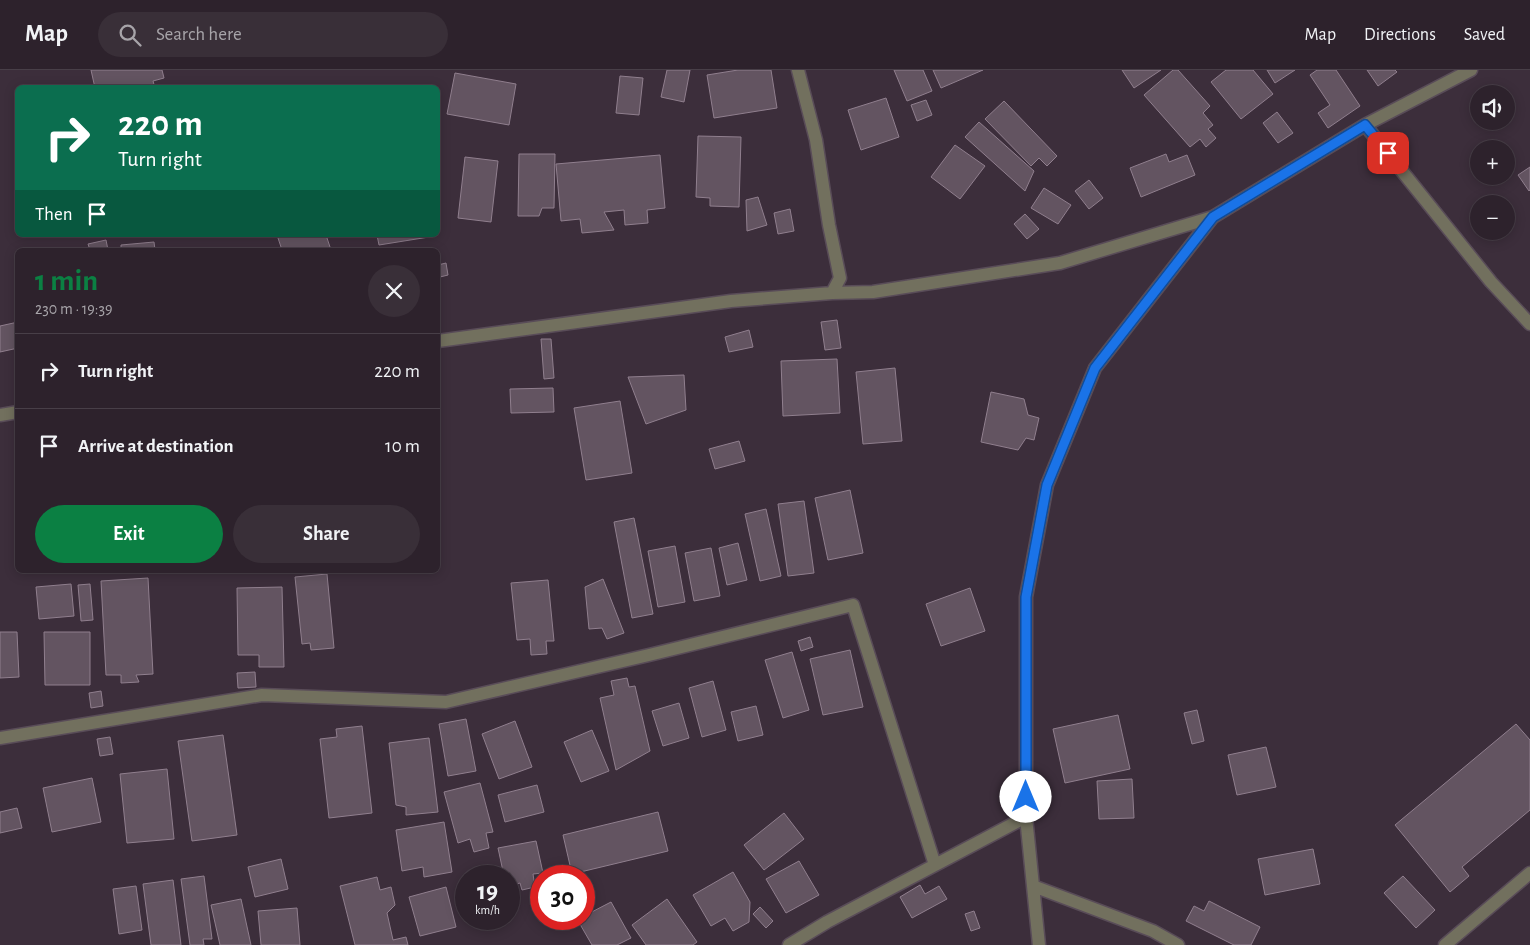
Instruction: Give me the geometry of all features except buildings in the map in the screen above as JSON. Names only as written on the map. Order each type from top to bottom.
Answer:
[{"type":"street","points":[[798,70],[816,140],[829,225],[840,278],[832,293]]},
{"type":"street","points":[[440,341],[731,301],[832,293],[873,292],[1060,263],[1213,217],[1365,125],[1470,70]]},
{"type":"street","points":[[1365,125],[1491,282],[1530,324]]},
{"type":"street","points":[[1039,945],[1026,816],[1026,597],[1047,485],[1095,368],[1213,217]]},
{"type":"street","points":[[0,415],[15,412]]},
{"type":"street","points":[[0,738],[262,695],[446,702],[648,656],[853,605],[935,865]]},
{"type":"street","points":[[789,945],[827,922],[1026,816]]},
{"type":"street","points":[[1445,945],[1530,873]]},
{"type":"street","points":[[1033,886],[1153,931],[1178,945]]},
{"type":"route","points":[[1026,797],[1026,597],[1047,485],[1095,368],[1213,217],[1365,125],[1388,153]]}]
